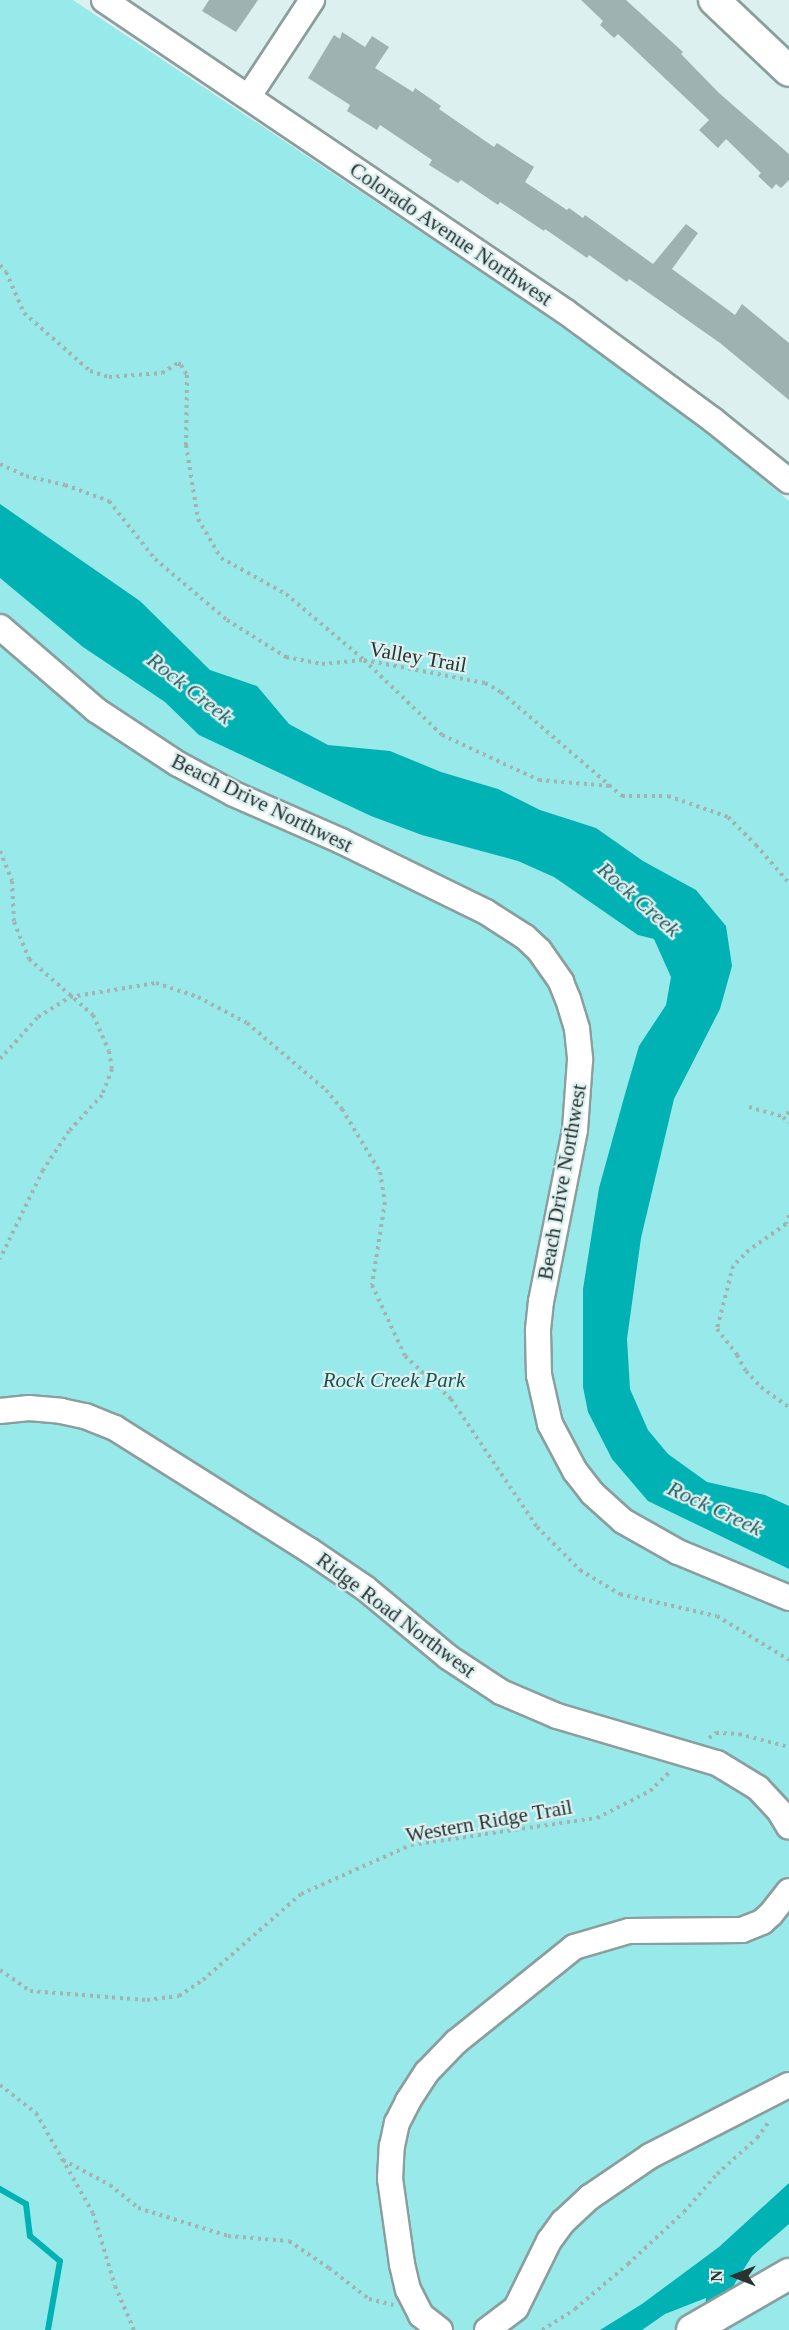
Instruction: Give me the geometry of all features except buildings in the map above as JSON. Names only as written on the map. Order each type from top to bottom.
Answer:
[{"type":"main road","points":[[714,0],[789,71]]},
{"type":"main road","points":[[692,2330],[789,2274]]},
{"type":"street","name":"Colorado Avenue Northwest","points":[[104,0],[566,312],[713,420],[789,482]]},
{"type":"street","points":[[249,96],[312,0]]},
{"type":"street","name":"Beach Drive Northwest","points":[[0,627],[96,710],[178,764],[234,794],[341,841],[486,912],[539,950],[561,982],[568,999],[577,1029],[580,1060],[574,1130],[541,1301],[538,1331],[539,1376],[550,1424],[565,1456],[583,1482],[623,1521],[678,1552],[789,1598]]},
{"type":"street","name":"Ridge Road Northwest","points":[[0,1410],[29,1408],[61,1411],[85,1416],[115,1428],[309,1550],[365,1588],[448,1657],[501,1692],[557,1716],[690,1753],[717,1763],[752,1784],[776,1806],[789,1827]]},
{"type":"street","points":[[440,2330],[426,2321],[415,2305],[403,2272],[390,2164],[397,2123],[412,2093],[432,2066],[456,2042],[574,1947],[629,1931],[742,1930],[762,1922],[789,1891]]},
{"type":"street","points":[[487,2330],[516,2308],[549,2241],[563,2222],[590,2197],[650,2156],[789,2085]]},
{"type":"path","points":[[0,265],[24,313],[90,371],[109,376],[162,373],[178,363],[182,365],[187,375],[186,445],[198,519],[221,558],[286,594],[364,660],[442,735],[539,780],[610,786]]},
{"type":"path","name":"Valley Trail","points":[[0,464],[26,476],[65,485],[109,501],[155,559],[227,620],[286,657],[322,664],[364,660],[484,684],[501,692],[622,796],[668,795],[728,818],[756,845],[789,883]]},
{"type":"path","points":[[0,851],[12,881],[14,922],[29,959],[93,1015],[109,1051],[112,1069],[102,1095],[69,1131],[43,1170],[0,1259]]},
{"type":"path","points":[[0,1059],[38,1017],[70,996],[156,982],[198,997],[247,1023],[326,1090],[342,1109],[380,1172],[385,1202],[372,1285],[405,1356],[452,1399],[537,1527],[580,1570],[620,1594],[717,1616],[789,1660]]},
{"type":"path","points":[[749,1107],[783,1116],[789,1123]]},
{"type":"path","points":[[783,1116],[789,1112]]},
{"type":"path","points":[[789,1215],[786,1224],[749,1250],[733,1266],[717,1329],[760,1387],[789,1407]]},
{"type":"path","name":"Western Ridge Trail","points":[[0,1970],[30,1991],[147,2000],[179,1996],[203,1980],[301,1894],[411,1845],[597,1818],[650,1791],[690,1753],[716,1733],[739,1734],[789,1747]]},
{"type":"path","points":[[0,2085],[36,2113],[93,2213],[115,2286],[134,2330]]},
{"type":"path","points":[[542,2330],[575,2309],[684,2212],[717,2174],[757,2138],[777,2111]]},
{"type":"path","points":[[63,2160],[110,2185],[138,2208],[228,2236],[289,2241],[369,2299],[390,2306],[415,2305]]},
{"type":"green space","name":"Rock Creek Park","points":[[0,0],[73,0],[536,309],[692,420],[789,501],[789,2260],[738,2297],[673,2330],[0,2330]]},
{"type":"green space","points":[[789,2289],[789,2330],[725,2330],[763,2308]]},
{"type":"water","name":"Rock Creek","points":[[0,504],[140,601],[210,670],[257,686],[289,724],[328,745],[390,751],[441,772],[498,789],[540,810],[596,828],[643,861],[696,890],[726,926],[732,966],[720,1009],[674,1099],[641,1238],[627,1339],[630,1389],[648,1430],[668,1454],[707,1482],[765,1495],[789,1506],[789,1569],[648,1501],[612,1459],[588,1412],[583,1387],[583,1289],[599,1188],[639,1046],[666,1005],[671,977],[654,939],[638,935],[554,877],[518,861],[422,835],[371,816],[199,735],[165,702],[83,647],[0,578]]},
{"type":"water","points":[[789,2183],[789,2224],[752,2256],[735,2283],[717,2330],[704,2330],[706,2298],[665,2314],[642,2330],[600,2330],[642,2304],[719,2247]]},
{"type":"waterway","points":[[0,2189],[26,2204],[30,2236],[60,2261],[48,2330]]}]
